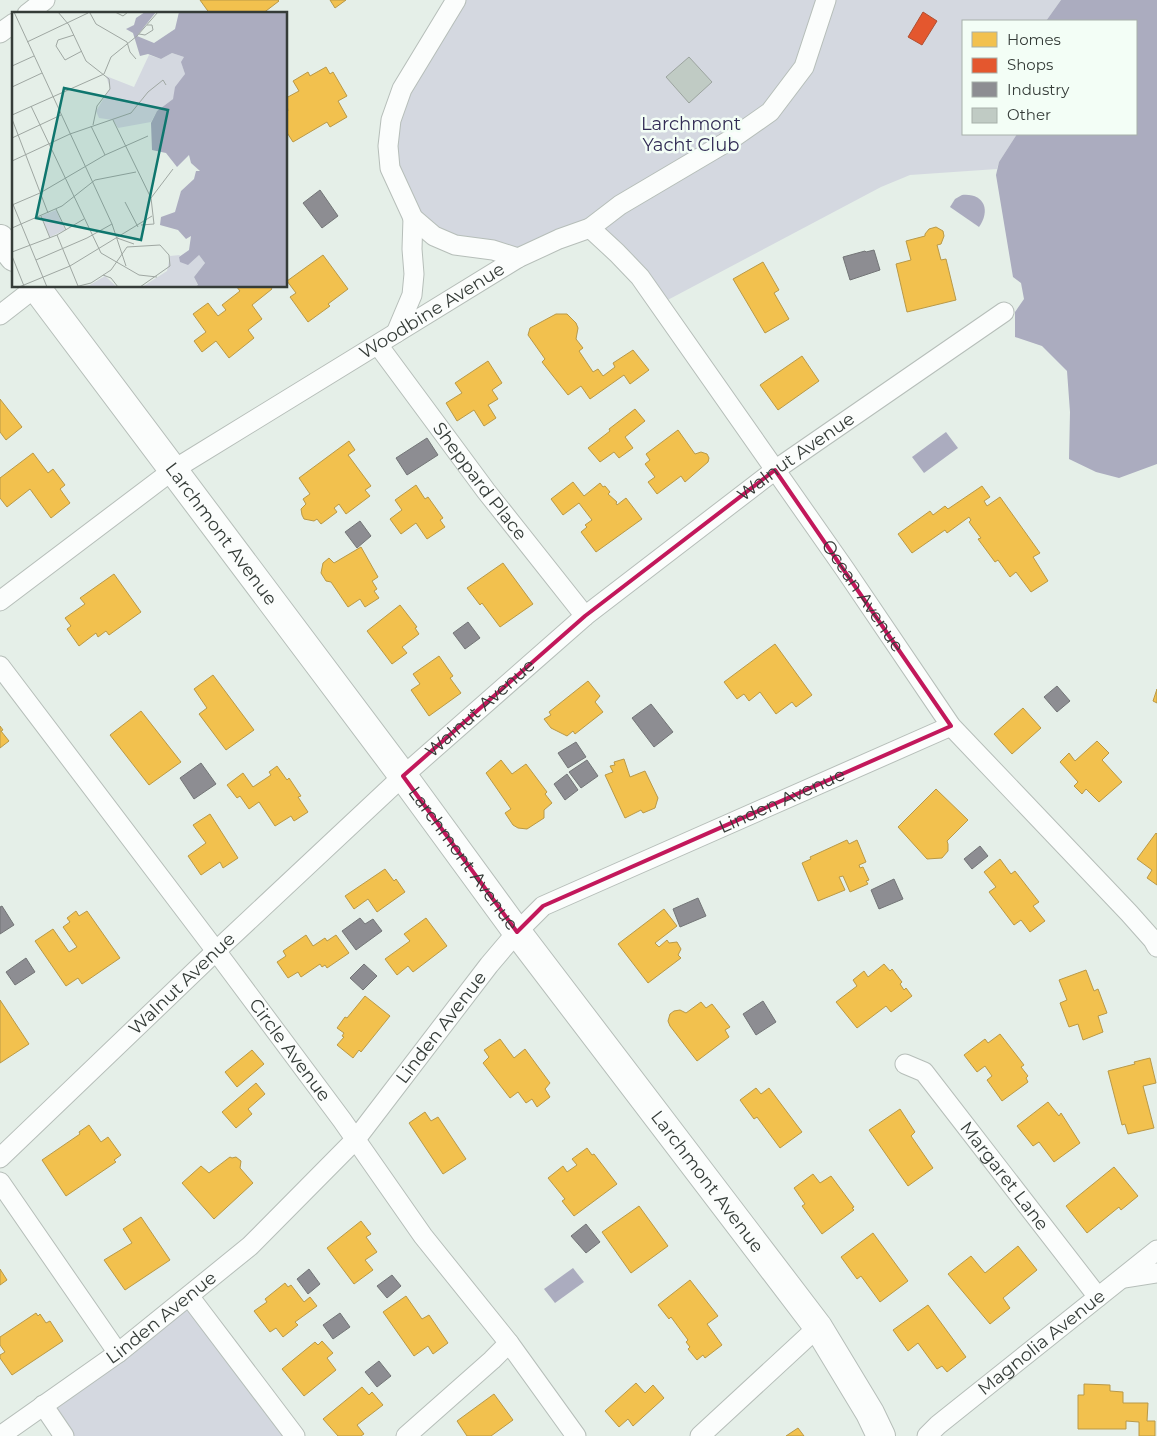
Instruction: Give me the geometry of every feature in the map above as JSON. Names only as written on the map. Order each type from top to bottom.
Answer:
[{"type":"street","points":[[29,12],[45,0]]},
{"type":"street","points":[[456,0],[402,88],[391,120],[388,146],[390,168],[413,218],[434,236],[455,244],[493,250],[518,258]]},
{"type":"street","name":"Woodbine Avenue","points":[[0,601],[173,470],[518,258],[559,239],[590,228],[620,204],[730,140],[770,112],[804,68],[826,0]]},
{"type":"street","points":[[0,33],[12,24]]},
{"type":"street","points":[[396,333],[412,295],[413,218]]},
{"type":"street","name":"Ocean Avenue","points":[[590,228],[640,277],[844,568],[951,726],[1129,914],[1157,947]]},
{"type":"street","points":[[0,239],[12,255]]},
{"type":"street","points":[[0,315],[35,288]]},
{"type":"street","name":"Larchmont Avenue","points":[[37,288],[403,776],[517,932],[818,1327],[870,1413],[881,1436]]},
{"type":"street","name":"Walnut Avenue","points":[[0,1158],[216,950],[403,776],[585,616],[775,470],[1004,312]]},
{"type":"street","name":"Sheppard Place","points":[[378,345],[486,491],[585,616]]},
{"type":"street","name":"Circle Avenue","points":[[0,666],[216,950],[356,1139],[423,1236],[509,1343],[576,1436]]},
{"type":"street","name":"Linden Avenue","points":[[0,1436],[118,1353],[250,1246],[356,1139],[489,965],[517,932],[543,906],[951,726]]},
{"type":"street","name":"Margaret Lane","points":[[906,1064],[924,1072],[1098,1297]]},
{"type":"street","points":[[0,1182],[118,1353]]},
{"type":"street","name":"Magnolia Avenue","points":[[927,1436],[938,1425],[1157,1250]]},
{"type":"street","points":[[1122,1278],[1157,1273]]},
{"type":"street","points":[[188,1296],[295,1436]]},
{"type":"street","points":[[700,1436],[818,1327]]},
{"type":"street","points":[[406,1436],[509,1343]]},
{"type":"street","points":[[43,1405],[64,1436]]},
{"type":"highlighted area","points":[[775,470],[951,726],[543,906],[517,932],[403,776],[585,616]]},
{"type":"green space","name":"Larchmont Yacht Club","points":[[460,0],[1061,0],[1047,20],[962,20],[962,135],[1016,135],[999,162],[997,169],[910,175],[881,187],[662,303],[590,226],[518,255],[457,242],[416,217],[391,149],[394,123]]},
{"type":"green space","points":[[187,1304],[288,1436],[72,1436],[51,1405]]},
{"type":"water","points":[[1061,0],[1157,0],[1157,464],[1119,478],[1096,472],[1069,459],[1070,412],[1067,371],[1042,346],[1015,337],[1015,312],[1024,299],[1021,283],[1013,277],[996,175],[999,162],[1016,135],[1137,135],[1137,20],[1047,20]]},
{"type":"water","points":[[962,195],[976,197],[983,204],[985,209],[983,221],[979,227],[950,207],[955,199]]},
{"type":"water","points":[[946,432],[958,448],[924,473],[912,457]]},
{"type":"water","points":[[573,1268],[584,1282],[555,1303],[544,1289]]},
{"type":"building: Homes","points":[[200,0],[279,1],[265,12],[209,12]]},
{"type":"building: Homes","points":[[330,0],[346,0],[335,8]]},
{"type":"building: Homes","points":[[326,67],[330,74],[333,72],[347,96],[338,101],[347,117],[330,127],[327,122],[293,142],[288,134],[288,97],[299,91],[293,81],[308,72],[310,76]]},
{"type":"building: Homes","points":[[936,227],[943,231],[944,236],[941,244],[937,245],[941,260],[946,259],[956,300],[907,312],[896,264],[911,260],[906,241],[925,236],[929,229]]},
{"type":"building: Homes","points":[[323,255],[348,289],[328,304],[330,306],[308,322],[290,297],[296,293],[288,280]]},
{"type":"building: Homes","points":[[763,262],[779,290],[774,293],[789,319],[765,333],[733,279]]},
{"type":"building: Homes","points":[[238,288],[272,289],[252,305],[262,319],[248,330],[254,338],[229,358],[216,341],[202,352],[194,341],[206,332],[193,314],[208,303],[218,316],[226,310],[222,305],[240,291]]},
{"type":"building: Homes","points":[[556,314],[567,314],[576,323],[578,328],[576,339],[583,348],[579,351],[593,372],[598,369],[603,376],[615,367],[613,363],[633,350],[649,370],[630,384],[624,375],[590,399],[581,386],[568,395],[542,362],[545,359],[528,335],[530,328]]},
{"type":"building: Homes","points":[[802,356],[819,381],[778,410],[760,385]]},
{"type":"building: Homes","points":[[488,361],[502,383],[492,390],[498,399],[488,405],[496,418],[484,426],[474,410],[457,421],[446,403],[462,393],[455,383]]},
{"type":"building: Homes","points":[[0,399],[22,427],[6,440],[0,432]]},
{"type":"building: Homes","points":[[635,409],[645,421],[625,437],[633,448],[619,458],[614,452],[600,462],[588,448]]},
{"type":"building: Homes","points":[[678,430],[695,454],[701,452],[707,454],[708,462],[685,482],[681,476],[657,494],[648,482],[655,477],[645,464],[650,460],[646,454]]},
{"type":"building: Homes","points":[[349,441],[355,450],[348,455],[371,486],[365,490],[370,496],[346,514],[339,504],[334,508],[337,512],[321,524],[317,519],[314,521],[304,519],[301,509],[306,504],[303,499],[310,494],[299,478]]},
{"type":"building: Homes","points":[[33,453],[48,473],[53,469],[65,485],[60,489],[70,503],[51,518],[30,489],[7,507],[0,498],[0,478]]},
{"type":"building: Homes","points":[[573,482],[584,496],[600,483],[610,492],[608,494],[617,502],[617,505],[626,498],[642,519],[596,552],[581,532],[587,527],[585,525],[592,520],[579,503],[563,515],[551,499]]},
{"type":"building: Homes","points":[[416,485],[425,499],[428,497],[443,518],[440,520],[445,527],[427,539],[416,523],[401,534],[390,519],[402,510],[395,500]]},
{"type":"building: Homes","points":[[982,486],[990,497],[984,501],[987,506],[1000,497],[1040,553],[1033,557],[1048,581],[1031,592],[1016,572],[1010,577],[998,560],[995,562],[978,539],[981,538],[969,522],[971,520],[969,517],[947,533],[945,530],[912,553],[898,534],[930,511],[933,515],[945,506],[948,509]]},
{"type":"building: Homes","points":[[361,547],[378,577],[372,581],[377,589],[374,591],[379,598],[365,607],[360,599],[348,607],[331,582],[326,581],[321,573],[323,563],[329,558],[334,563]]},
{"type":"building: Homes","points":[[503,563],[533,604],[500,627],[482,603],[480,605],[467,588]]},
{"type":"building: Homes","points":[[114,574],[141,612],[109,635],[106,631],[98,637],[96,633],[79,646],[67,629],[71,626],[65,618],[85,604],[80,598]]},
{"type":"building: Homes","points":[[400,605],[417,627],[415,628],[419,634],[402,647],[407,653],[392,664],[367,631]]},
{"type":"building: Homes","points":[[775,644],[812,695],[796,707],[792,702],[776,714],[760,692],[749,701],[744,694],[737,699],[724,682]]},
{"type":"building: Homes","points":[[439,656],[453,676],[450,678],[461,693],[429,716],[411,690],[420,684],[413,674]]},
{"type":"building: Homes","points":[[213,675],[254,730],[226,750],[199,714],[207,708],[194,689]]},
{"type":"building: Homes","points":[[588,681],[600,696],[595,702],[603,712],[575,734],[573,731],[567,736],[551,728],[544,719],[551,715],[549,712]]},
{"type":"building: Homes","points":[[1157,689],[1157,703],[1153,701]]},
{"type":"building: Homes","points":[[1023,708],[1041,728],[1012,754],[994,734]]},
{"type":"building: Homes","points":[[141,711],[181,762],[149,785],[110,735]]},
{"type":"building: Homes","points":[[0,726],[3,730],[1,731],[9,741],[0,748]]},
{"type":"building: Homes","points":[[1097,741],[1109,753],[1102,760],[1122,782],[1099,802],[1086,789],[1082,794],[1074,786],[1078,782],[1060,762],[1069,753],[1075,761]]},
{"type":"building: Homes","points":[[624,759],[630,777],[645,771],[658,798],[655,808],[643,813],[641,810],[625,818],[605,775],[613,772],[610,766],[615,765],[614,762]]},
{"type":"building: Homes","points":[[501,760],[512,774],[526,764],[547,792],[545,794],[552,803],[544,810],[544,818],[527,829],[518,828],[513,825],[505,813],[511,809],[486,773]]},
{"type":"building: Homes","points":[[277,766],[287,780],[289,778],[301,796],[298,797],[308,812],[294,821],[291,816],[275,826],[259,802],[249,809],[240,796],[237,798],[227,785],[243,773],[253,787],[271,775],[269,772]]},
{"type":"building: Homes","points":[[936,789],[968,820],[947,841],[948,851],[942,858],[927,859],[898,827]]},
{"type":"building: Homes","points":[[210,814],[238,858],[223,868],[220,862],[201,875],[188,856],[206,843],[193,825]]},
{"type":"building: Homes","points":[[1156,833],[1157,885],[1147,878],[1152,870],[1137,859]]},
{"type":"building: Homes","points":[[847,840],[849,844],[857,840],[866,862],[859,865],[860,868],[863,867],[869,880],[866,881],[868,884],[850,892],[843,876],[839,877],[845,890],[818,901],[802,863],[811,859],[810,857]]},
{"type":"building: Homes","points":[[1000,859],[1011,874],[1015,871],[1039,902],[1033,906],[1045,921],[1030,932],[1021,920],[1014,925],[989,892],[996,887],[984,872]]},
{"type":"building: Homes","points":[[385,869],[394,881],[396,879],[405,892],[377,912],[368,899],[354,909],[345,896]]},
{"type":"building: Homes","points":[[664,909],[677,926],[655,943],[659,947],[667,940],[669,943],[677,942],[681,949],[678,955],[681,958],[648,983],[618,944]]},
{"type":"building: Homes","points":[[76,911],[79,916],[87,911],[120,958],[82,984],[78,978],[66,986],[35,941],[53,929],[69,952],[77,947],[63,927],[70,922],[67,918]]},
{"type":"building: Homes","points":[[426,918],[447,946],[413,972],[408,966],[397,975],[385,959],[410,941],[404,934]]},
{"type":"building: Homes","points":[[306,935],[313,946],[325,938],[327,941],[336,935],[349,953],[327,968],[325,965],[322,967],[320,964],[301,977],[298,972],[288,978],[277,962],[286,956],[283,951]]},
{"type":"building: Homes","points":[[884,964],[890,971],[892,969],[902,982],[900,984],[904,990],[906,988],[912,996],[891,1012],[886,1006],[857,1028],[836,1002],[857,986],[853,980],[864,971],[868,977]]},
{"type":"building: Homes","points":[[1086,970],[1094,991],[1098,989],[1107,1013],[1098,1016],[1103,1032],[1083,1040],[1078,1024],[1069,1027],[1060,1003],[1067,1000],[1059,980]]},
{"type":"building: Homes","points":[[365,996],[390,1016],[361,1052],[359,1050],[353,1058],[337,1045],[344,1037],[342,1036],[344,1033],[337,1028]]},
{"type":"building: Homes","points":[[0,1000],[29,1044],[0,1063]]},
{"type":"building: Homes","points":[[701,1002],[706,1008],[712,1004],[730,1027],[725,1030],[729,1037],[697,1061],[668,1021],[670,1014],[674,1011],[680,1010],[686,1013]]},
{"type":"building: Homes","points":[[1000,1034],[1024,1065],[1021,1067],[1028,1076],[1026,1078],[1028,1082],[1002,1101],[987,1080],[992,1076],[985,1066],[977,1072],[964,1055],[985,1039],[988,1043]]},
{"type":"building: Homes","points":[[500,1039],[514,1058],[525,1049],[550,1083],[545,1089],[550,1097],[537,1107],[532,1099],[526,1103],[518,1092],[510,1098],[483,1063],[489,1057],[484,1050]]},
{"type":"building: Homes","points":[[252,1050],[264,1064],[237,1087],[225,1072]]},
{"type":"building: Homes","points":[[1150,1058],[1156,1083],[1143,1086],[1154,1128],[1128,1134],[1125,1124],[1122,1125],[1108,1071]]},
{"type":"building: Homes","points":[[256,1083],[265,1094],[248,1109],[252,1114],[236,1128],[222,1112]]},
{"type":"building: Homes","points":[[756,1088],[761,1094],[769,1088],[802,1132],[780,1148],[757,1117],[754,1119],[740,1100]]},
{"type":"building: Homes","points":[[1048,1102],[1059,1116],[1061,1113],[1080,1143],[1054,1162],[1039,1142],[1033,1146],[1017,1126]]},
{"type":"building: Homes","points":[[900,1109],[915,1132],[911,1136],[933,1168],[908,1186],[869,1130]]},
{"type":"building: Homes","points":[[425,1112],[431,1121],[438,1117],[466,1159],[443,1174],[409,1123]]},
{"type":"building: Homes","points":[[89,1125],[101,1142],[108,1137],[121,1155],[114,1160],[116,1162],[66,1196],[42,1160],[80,1134],[79,1132]]},
{"type":"building: Homes","points":[[587,1148],[592,1155],[594,1154],[617,1184],[574,1216],[562,1201],[565,1199],[548,1178],[563,1166],[567,1172],[577,1165],[572,1159]]},
{"type":"building: Homes","points":[[230,1157],[236,1157],[241,1161],[240,1168],[253,1183],[214,1219],[182,1183],[201,1166],[209,1173]]},
{"type":"building: Homes","points":[[1114,1167],[1138,1196],[1121,1210],[1119,1207],[1087,1233],[1066,1206]]},
{"type":"building: Homes","points":[[813,1174],[820,1183],[831,1176],[854,1207],[852,1208],[854,1210],[822,1234],[802,1206],[805,1204],[794,1188]]},
{"type":"building: Homes","points":[[639,1206],[668,1246],[631,1273],[602,1232]]},
{"type":"building: Homes","points":[[141,1217],[170,1260],[125,1290],[104,1260],[132,1243],[123,1229]]},
{"type":"building: Homes","points":[[361,1221],[371,1234],[366,1237],[377,1252],[365,1260],[373,1270],[354,1284],[327,1248]]},
{"type":"building: Homes","points":[[873,1233],[908,1281],[880,1302],[861,1276],[857,1279],[841,1257]]},
{"type":"building: Homes","points":[[1018,1246],[1037,1270],[1003,1298],[1010,1308],[990,1324],[948,1274],[971,1256],[985,1273]]},
{"type":"building: Homes","points":[[0,1269],[7,1280],[0,1285]]},
{"type":"building: Homes","points":[[690,1280],[718,1316],[707,1324],[722,1345],[705,1358],[703,1355],[697,1360],[688,1349],[690,1347],[686,1342],[688,1340],[671,1317],[669,1319],[658,1305]]},
{"type":"building: Homes","points":[[285,1283],[288,1287],[291,1285],[304,1302],[310,1297],[317,1306],[295,1322],[298,1325],[283,1337],[276,1328],[270,1332],[254,1311],[267,1302],[265,1299]]},
{"type":"building: Homes","points":[[406,1296],[422,1319],[429,1315],[448,1343],[433,1354],[428,1346],[414,1356],[383,1312]]},
{"type":"building: Homes","points":[[928,1305],[966,1357],[947,1372],[942,1366],[937,1369],[918,1343],[908,1351],[893,1330]]},
{"type":"building: Homes","points":[[36,1313],[38,1316],[40,1314],[46,1323],[50,1321],[63,1341],[12,1375],[0,1358],[0,1355],[5,1352],[0,1345],[0,1337]]},
{"type":"building: Homes","points":[[322,1341],[333,1353],[327,1358],[336,1370],[304,1396],[282,1369],[315,1342],[318,1345]]},
{"type":"building: Homes","points":[[636,1383],[645,1393],[653,1385],[664,1398],[633,1426],[628,1419],[619,1427],[605,1411]]},
{"type":"building: Homes","points":[[1084,1384],[1110,1385],[1110,1391],[1123,1392],[1123,1403],[1148,1403],[1147,1421],[1155,1421],[1155,1436],[1139,1436],[1139,1422],[1126,1421],[1126,1429],[1078,1429],[1078,1395],[1084,1395]]},
{"type":"building: Homes","points":[[362,1387],[369,1395],[372,1392],[383,1405],[357,1425],[364,1434],[361,1436],[338,1436],[323,1419]]},
{"type":"building: Homes","points":[[494,1394],[513,1420],[491,1436],[467,1436],[457,1421]]},
{"type":"building: Homes","points":[[798,1428],[804,1436],[786,1436]]},
{"type":"building: Shops","points":[[923,12],[937,21],[922,45],[908,37]]},
{"type":"building: Industry","points":[[320,190],[338,216],[322,228],[303,203]]},
{"type":"building: Industry","points":[[874,250],[880,270],[850,280],[843,257]]},
{"type":"building: Industry","points":[[427,438],[438,455],[407,475],[396,458]]},
{"type":"building: Industry","points":[[360,521],[371,536],[357,548],[345,532]]},
{"type":"building: Industry","points":[[468,622],[480,638],[465,649],[453,633]]},
{"type":"building: Industry","points":[[1057,686],[1070,701],[1057,712],[1044,697]]},
{"type":"building: Industry","points":[[651,704],[673,732],[654,747],[632,718]]},
{"type":"building: Industry","points":[[576,742],[586,757],[568,768],[558,753]]},
{"type":"building: Industry","points":[[587,760],[598,776],[581,788],[569,772]]},
{"type":"building: Industry","points":[[201,763],[216,784],[194,799],[180,778]]},
{"type":"building: Industry","points":[[567,774],[578,790],[565,800],[554,784]]},
{"type":"building: Industry","points":[[980,846],[988,856],[972,869],[964,859]]},
{"type":"building: Industry","points":[[894,879],[903,899],[879,909],[871,890]]},
{"type":"building: Industry","points":[[698,898],[706,916],[680,927],[673,909]]},
{"type":"building: Industry","points":[[2,906],[14,925],[0,934],[0,907]]},
{"type":"building: Industry","points":[[360,918],[365,924],[373,919],[382,931],[356,950],[342,931]]},
{"type":"building: Industry","points":[[26,958],[35,972],[15,985],[6,972]]},
{"type":"building: Industry","points":[[364,964],[377,976],[363,990],[350,978]]},
{"type":"building: Industry","points":[[763,1001],[776,1022],[756,1035],[743,1014]]},
{"type":"building: Industry","points":[[586,1224],[600,1242],[586,1253],[571,1236]]},
{"type":"building: Industry","points":[[309,1269],[320,1284],[308,1294],[297,1279]]},
{"type":"building: Industry","points":[[392,1275],[401,1286],[387,1298],[377,1286]]},
{"type":"building: Industry","points":[[340,1313],[350,1327],[333,1339],[323,1325]]},
{"type":"building: Industry","points":[[379,1361],[391,1376],[377,1387],[365,1372]]},
{"type":"building: Other","points":[[689,57],[712,82],[689,103],[666,77]]}]
